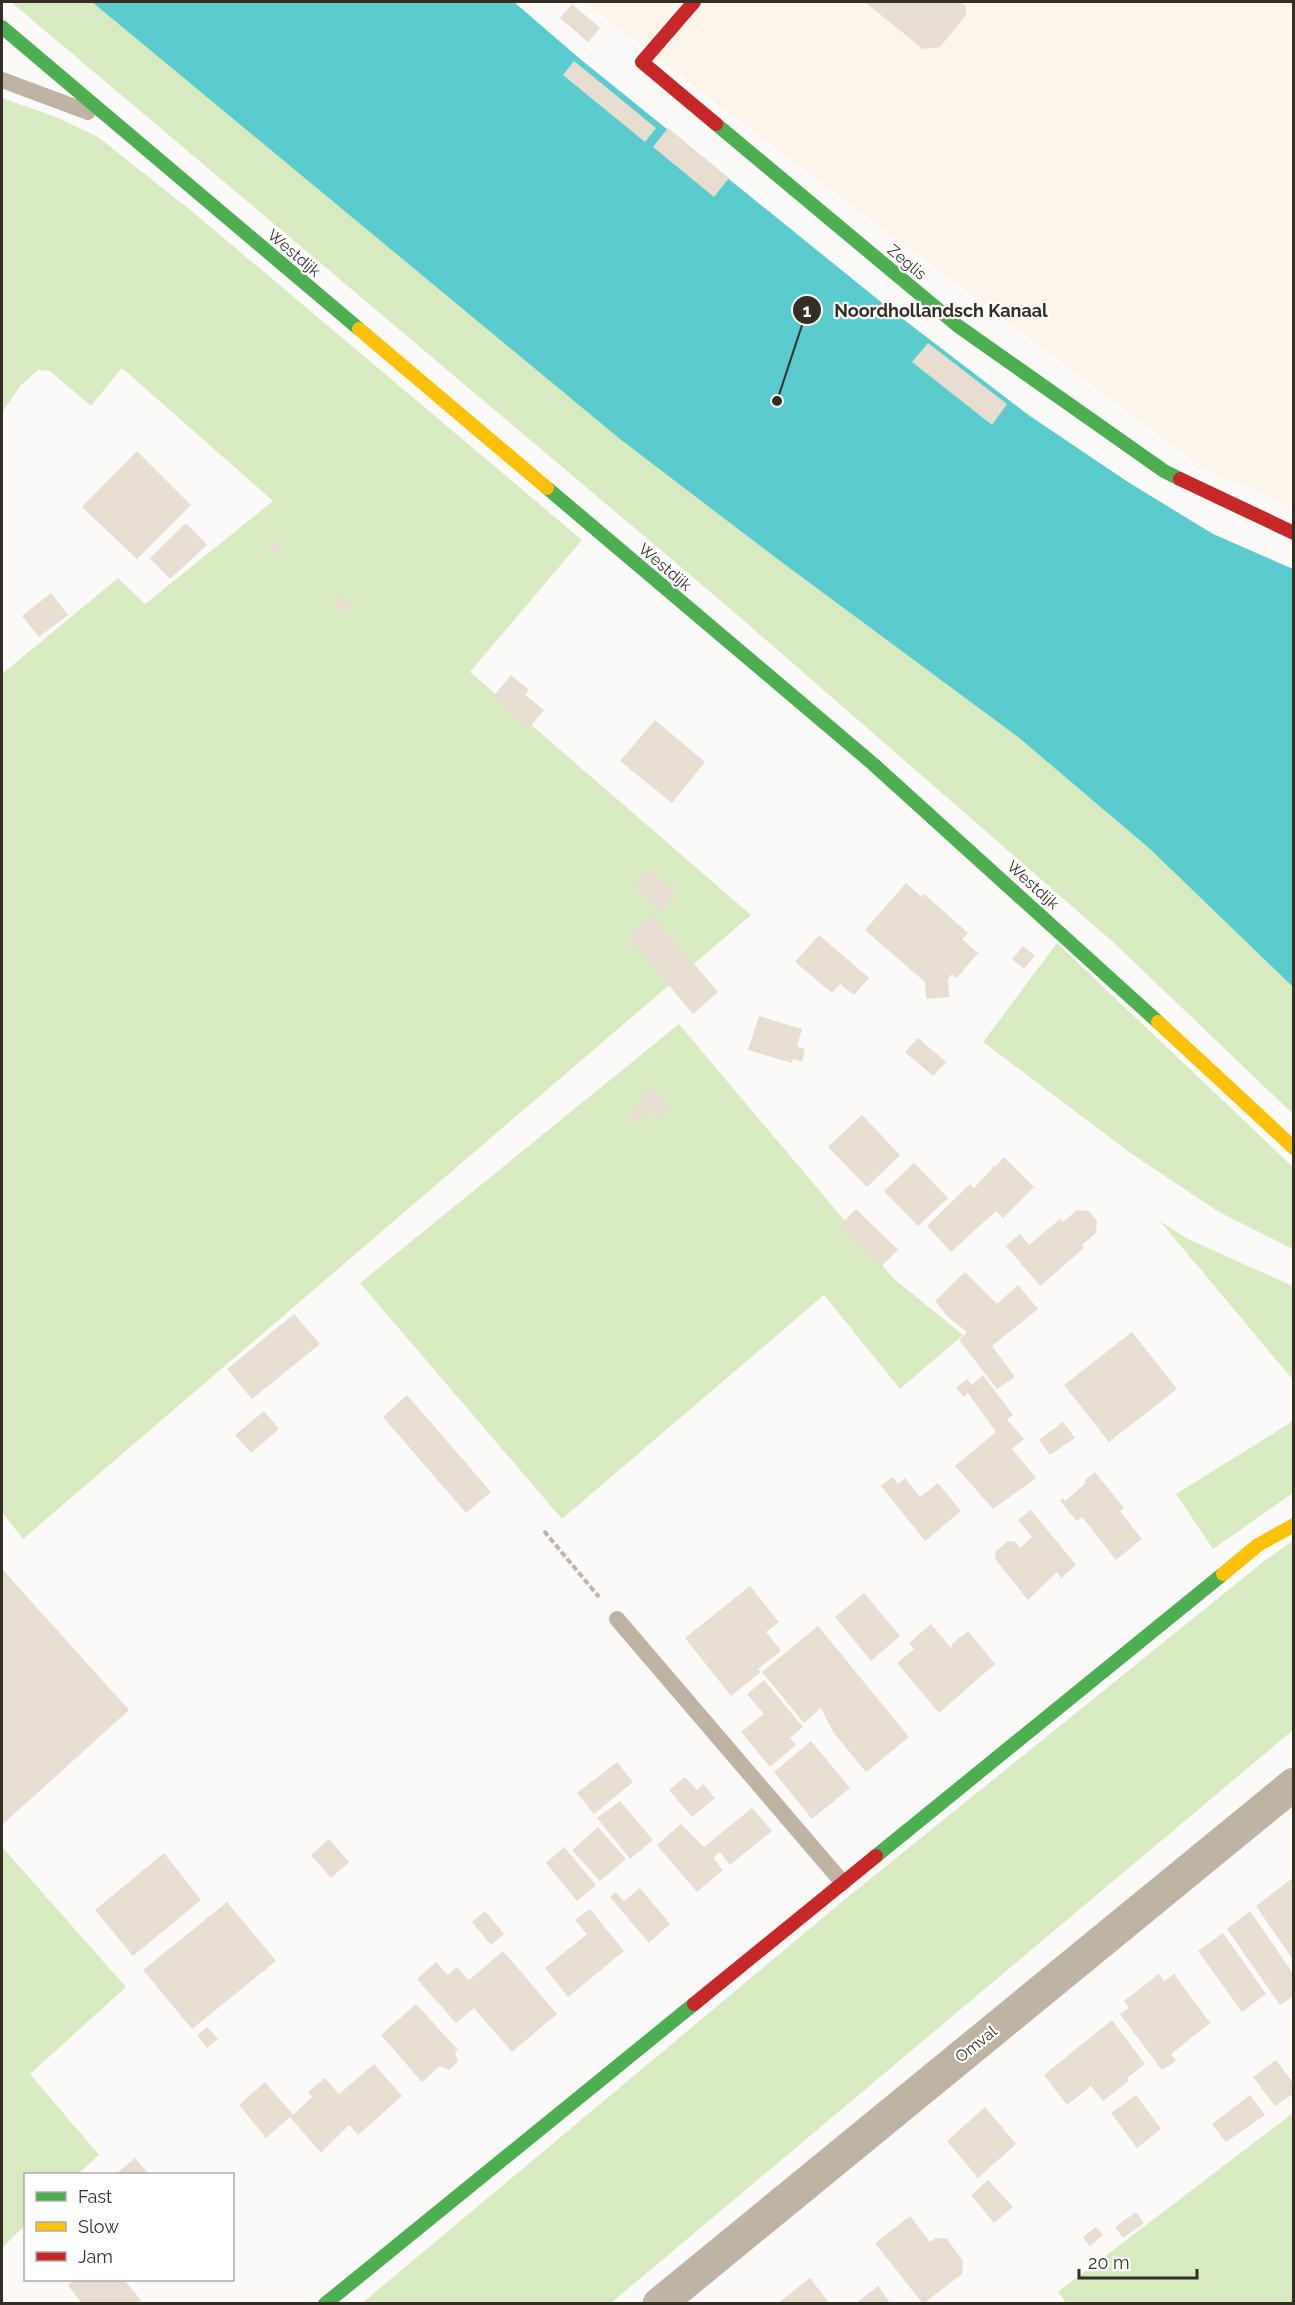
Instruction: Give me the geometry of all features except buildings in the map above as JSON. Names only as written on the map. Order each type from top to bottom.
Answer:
[{"type":"street","name":"Zeglis","points":[[694,2],[642,62],[958,327],[1164,471],[1293,533]]},
{"type":"street","name":"Westdijk","points":[[2,27],[872,763],[1108,975],[1293,1148]]},
{"type":"street","points":[[325,2304],[1258,1545],[1293,1525]]},
{"type":"street","name":"Omval","points":[[659,2304],[1293,1784]]},
{"type":"lane","points":[[2,80],[114,122]]},
{"type":"lane","points":[[617,1619],[843,1883]]},
{"type":"path","points":[[544,1531],[617,1619]]},
{"type":"shaded area","points":[[585,2],[1293,2],[1293,507],[1203,468],[689,83]]},
{"type":"green space","points":[[11,2],[92,2],[620,438],[776,558],[1018,737],[1150,849],[1293,987],[1293,1114],[1113,942],[727,606]]},
{"type":"green space","points":[[2,98],[56,117],[98,137],[194,213],[582,540],[470,672],[751,915],[23,1539],[2,1512],[2,674],[118,578],[145,604],[273,501],[122,368],[91,406],[50,371],[38,370],[21,385],[2,412]]},
{"type":"green space","points":[[1057,943],[1293,1167],[1293,1249],[1219,1212],[1129,1152],[983,1042]]},
{"type":"green space","points":[[679,1024],[893,1278],[963,1335],[900,1389],[824,1295],[562,1519],[360,1283]]},
{"type":"green space","points":[[1160,1221],[1188,1239],[1293,1286],[1293,1380]]},
{"type":"green space","points":[[1293,1418],[1293,1493],[1213,1549],[1176,1494],[1290,1423]]},
{"type":"green space","points":[[1293,1541],[1293,1730],[611,2303],[361,2304],[844,1900],[1263,1562]]},
{"type":"green space","points":[[2,1847],[126,1987],[30,2074],[99,2155],[79,2173],[24,2173],[24,2226],[2,2248]]},
{"type":"green space","points":[[1293,2113],[1293,2303],[1066,2303],[1058,2292]]},
{"type":"water","points":[[92,2],[514,2],[579,58],[886,306],[1027,414],[1128,482],[1213,534],[1293,569],[1293,987],[1150,849],[1018,737],[620,439]]},
{"type":"traffic: fast","points":[[2,27],[359,329]]},
{"type":"traffic: fast","points":[[716,124],[958,326],[1164,471],[1180,479]]},
{"type":"traffic: fast","points":[[547,488],[872,763],[1158,1022]]},
{"type":"traffic: fast","points":[[876,1856],[1223,1574]]},
{"type":"traffic: fast","points":[[325,2304],[694,2004]]},
{"type":"traffic: slow","points":[[359,329],[547,488]]},
{"type":"traffic: slow","points":[[1158,1022],[1294,1148]]},
{"type":"traffic: slow","points":[[1223,1574],[1258,1545],[1294,1525]]},
{"type":"traffic: jam","points":[[694,2],[642,62],[716,124]]},
{"type":"traffic: jam","points":[[1180,479],[1294,533]]},
{"type":"traffic: jam","points":[[694,2004],[876,1856]]},
{"type":"place","name":"Noordhollandsch Kanaal","points":[[777,401]]}]
